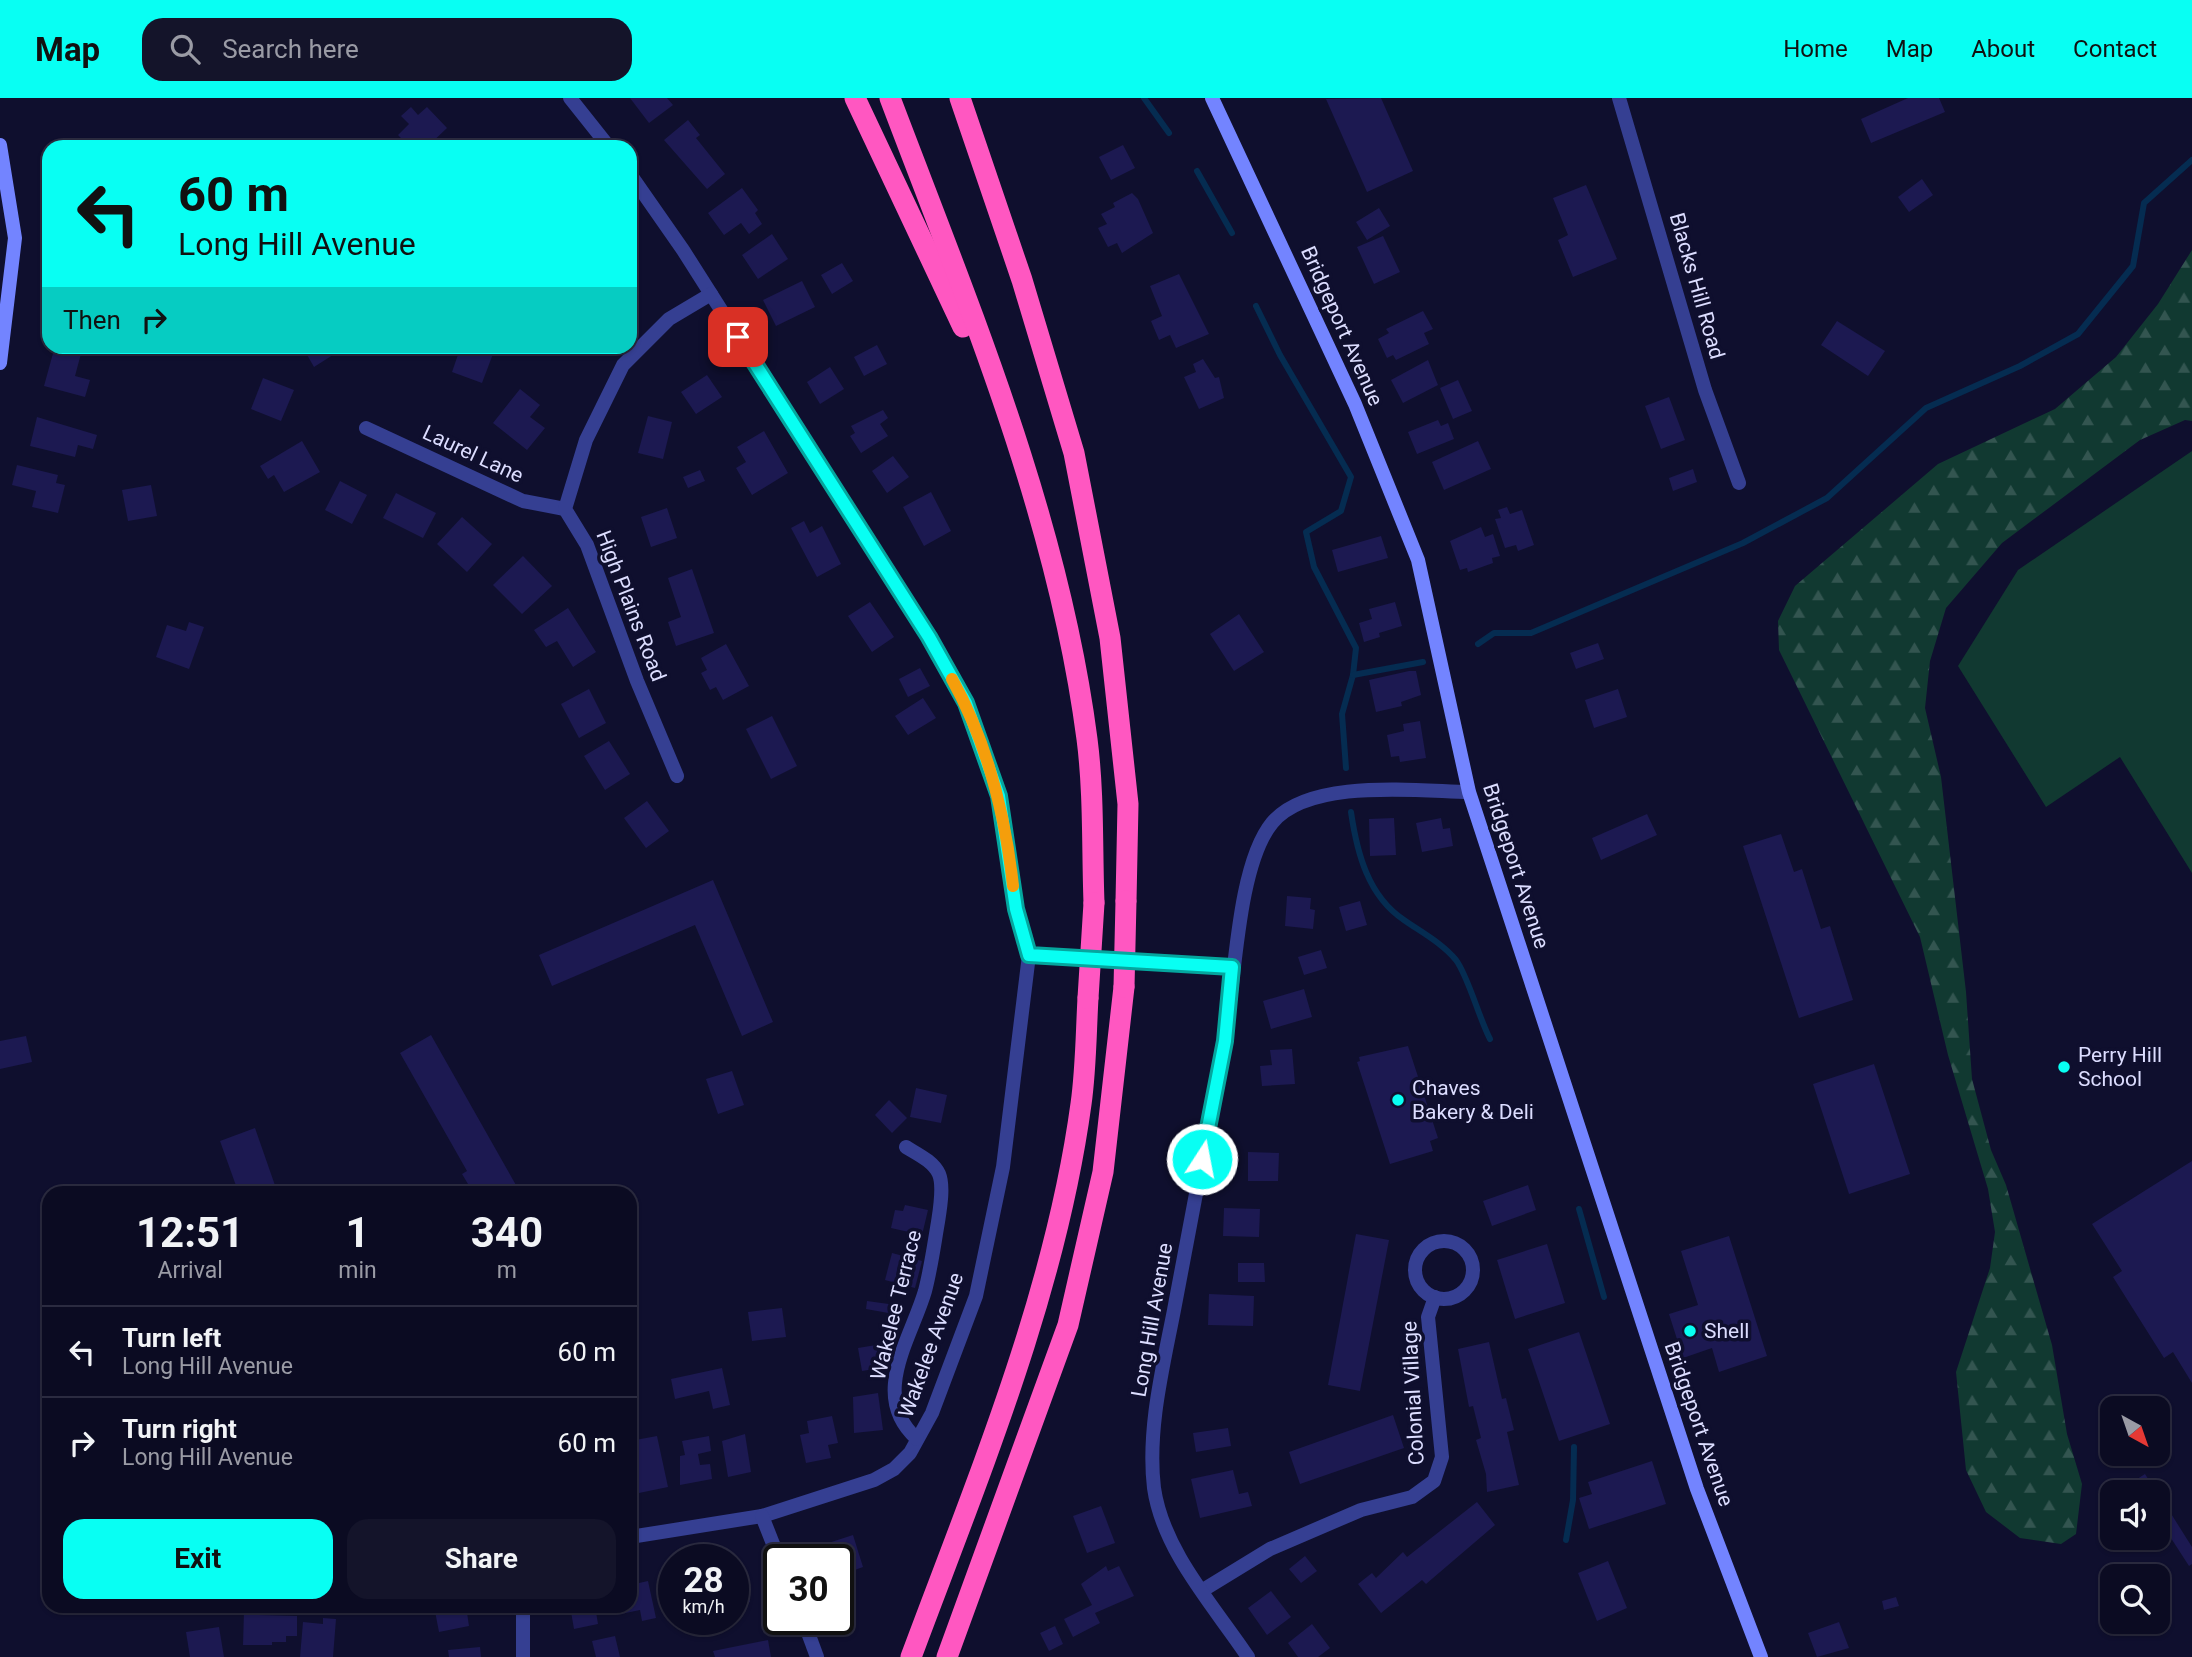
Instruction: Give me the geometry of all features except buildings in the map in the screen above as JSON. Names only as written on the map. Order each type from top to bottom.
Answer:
[{"type":"highway","points":[[855,98],[1022,451]]},
{"type":"highway","points":[[890,98],[1022,451],[1063,605],[1087,741],[1094,903],[1081,1103],[1051,1254],[997,1426],[911,1657]]},
{"type":"highway","points":[[947,1657],[1068,1325],[1103,1172],[1124,987],[1128,804],[1110,638],[1074,453],[1022,280],[960,98]]},
{"type":"main road","name":"Bridgeport Avenue","points":[[1212,98],[1349,392],[1418,560],[1469,792],[1697,1489],[1761,1657]]},
{"type":"main road","points":[[0,145],[15,238],[0,363]]},
{"type":"street","points":[[570,98],[603,140]]},
{"type":"street","name":"Blacks Hill Road","points":[[1619,98],[1705,390],[1739,483]]},
{"type":"street","points":[[637,184],[711,294],[929,637],[966,703],[999,796],[1016,909],[1029,955],[1232,967]]},
{"type":"street","points":[[637,351],[669,319],[711,294]]},
{"type":"street","points":[[565,509],[586,440],[623,365],[634,354]]},
{"type":"street","name":"Laurel Lane","points":[[366,428],[523,501],[565,509]]},
{"type":"street","name":"High Plains Road","points":[[565,509],[587,545],[637,681],[677,776]]},
{"type":"street","name":"Long Hill Avenue","points":[[1248,1657],[1186,1567],[1166,1528],[1155,1491],[1154,1438],[1163,1368],[1225,1041],[1232,967],[1256,856],[1271,824],[1291,806],[1320,796],[1391,790],[1469,792]]},
{"type":"street","name":"Wakelee Avenue","points":[[637,1536],[762,1516],[874,1480],[894,1469],[910,1453],[932,1413],[976,1296],[1003,1167],[1029,955]]},
{"type":"street","name":"Wakelee Terrace","points":[[906,1147],[933,1166],[940,1177],[939,1212],[930,1269],[925,1292],[901,1354],[895,1394],[899,1418],[918,1439]]},
{"type":"street","name":"Colonial Village","points":[[1444,1241],[1454,1242],[1468,1253],[1472,1261],[1472,1279],[1461,1294],[1444,1299],[1435,1297],[1420,1285],[1416,1265],[1425,1248],[1444,1241]]},
{"type":"street","name":"Colonial Village","points":[[1203,1590],[1270,1549],[1361,1510],[1412,1497],[1434,1481],[1442,1457],[1428,1317],[1435,1297]]},
{"type":"street","points":[[762,1516],[773,1544]]},
{"type":"street","points":[[523,1613],[523,1657]]},
{"type":"street","points":[[809,1635],[817,1657]]},
{"type":"green space","points":[[2192,250],[2192,421],[2185,420],[2140,440],[2002,543],[1946,608],[1930,661],[1925,708],[1941,777],[1966,992],[1972,1079],[1991,1150],[2006,1185],[2052,1345],[2067,1434],[2082,1484],[2076,1534],[2061,1544],[2020,1538],[1986,1512],[1966,1470],[1956,1372],[1990,1268],[1995,1232],[1988,1189],[1948,1055],[1920,937],[1779,650],[1778,621],[1795,586],[1938,464],[2055,409],[2116,357],[2158,304]]},
{"type":"green space","points":[[2192,451],[2192,873],[2120,757],[2046,807],[1958,666],[2018,570]]},
{"type":"waterway","points":[[1144,98],[1169,133]]},
{"type":"waterway","points":[[1478,644],[1494,633],[1531,633],[1743,543],[1827,498],[1926,408],[2020,366],[2078,334],[2133,266],[2144,203],[2192,160]]},
{"type":"waterway","points":[[1197,171],[1232,233]]},
{"type":"waterway","points":[[1256,306],[1280,355],[1351,477],[1341,511],[1306,532],[1314,567],[1356,648],[1353,675],[1342,714],[1346,768]]},
{"type":"waterway","points":[[1353,675],[1423,662]]},
{"type":"waterway","points":[[1351,812],[1361,858],[1373,886],[1392,910],[1438,943],[1456,960],[1490,1039]]},
{"type":"waterway","points":[[1579,1209],[1604,1297]]},
{"type":"waterway","points":[[1566,1540],[1573,1500],[1574,1447]]},
{"type":"slow traffic","points":[[952,679],[966,703],[999,796],[1009,844],[1013,886]]},
{"type":"place","name":"Perry Hill School","points":[[2064,1067]]},
{"type":"place","name":"Chaves Bakery & Deli","points":[[1398,1100]]},
{"type":"place","name":"Shell","points":[[1690,1331]]},
{"type":"route","points":[[738,337],[929,637],[966,703],[999,796],[1009,844],[1016,909],[1029,955],[1232,967],[1225,1041],[1202,1159]]}]
